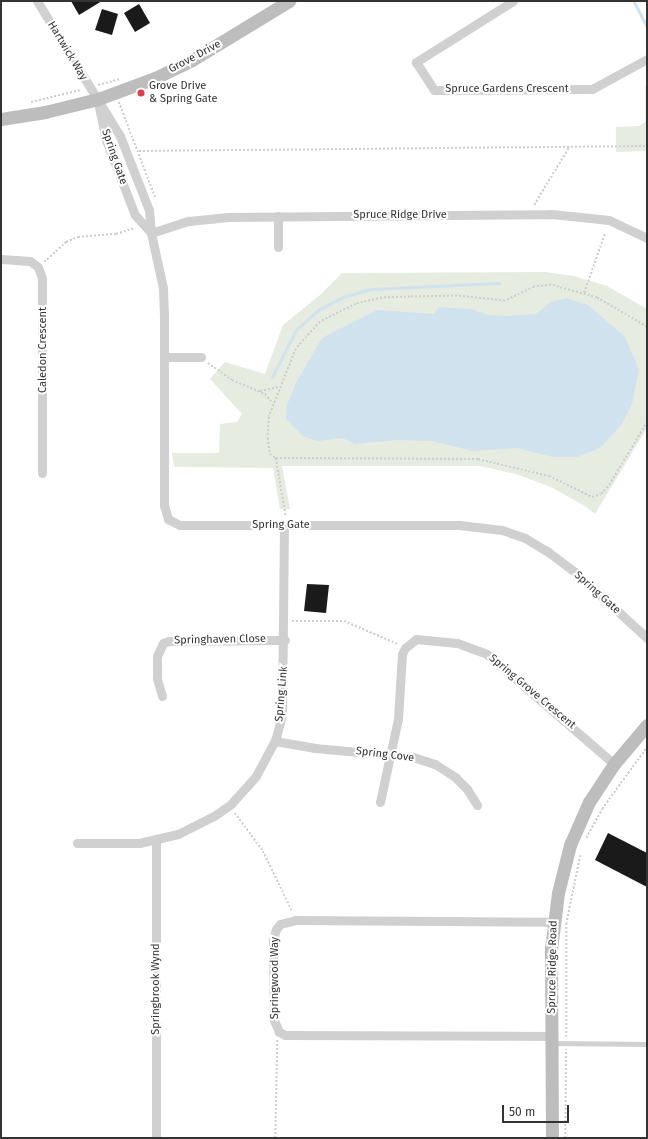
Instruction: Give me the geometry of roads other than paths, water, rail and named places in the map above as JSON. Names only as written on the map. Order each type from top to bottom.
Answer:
[{"type":"street","name":"Hartwick Way","points":[[37,1],[98,100]]},
{"type":"street","name":"Grove Drive","points":[[1,119],[45,112],[98,100],[114,87],[192,60],[289,1]]},
{"type":"street","name":"Spruce Gardens Crescent","points":[[513,1],[416,62],[434,90],[592,89],[647,59]]},
{"type":"street","name":"Spring Gate","points":[[98,100],[106,140],[135,215],[151,232]]},
{"type":"street","name":"Spring Gate","points":[[98,100],[120,136],[149,210],[151,232],[163,288],[164,505],[168,520],[180,524],[459,525],[502,530],[525,538],[547,551],[577,574],[647,638]]},
{"type":"street","name":"Spruce Ridge Drive","points":[[151,232],[183,222],[208,218],[278,216],[573,214],[609,220],[647,238]]},
{"type":"street","points":[[278,216],[278,247]]},
{"type":"street","name":"Caledon Crescent","points":[[1,259],[20,258],[38,267],[44,290],[42,473]]},
{"type":"street","points":[[164,357],[201,357]]},
{"type":"street","name":"Spring Link","points":[[76,843],[139,843],[156,840],[197,825],[230,805],[256,776],[275,741],[282,716],[285,640],[284,525]]},
{"type":"street","name":"Spring Grove Crescent","points":[[392,754],[398,719],[401,662],[405,648],[416,639],[445,641],[487,654],[614,764]]},
{"type":"street","name":"Springhaven Close","points":[[162,696],[157,678],[157,656],[163,643],[169,641],[285,640]]},
{"type":"street","name":"Spruce Ridge Road","points":[[552,1138],[553,922],[564,868],[578,824],[589,802],[614,764],[647,725]]},
{"type":"street","name":"Spring Cove","points":[[275,741],[315,748],[413,757],[435,764],[459,781],[477,806]]},
{"type":"street","points":[[380,802],[392,754]]},
{"type":"street","name":"Springbrook Wynd","points":[[156,840],[156,1138]]},
{"type":"street","name":"Springwood Way","points":[[552,1040],[291,1037],[279,1032],[274,1020],[274,935],[280,924],[296,920],[553,922]]},
{"type":"lane","points":[[552,1040],[566,1044],[647,1044]]},
{"type":"water","points":[[566,298],[588,305],[625,337],[639,370],[632,404],[622,424],[600,448],[577,457],[553,457],[517,448],[473,451],[432,441],[397,440],[355,444],[343,438],[318,441],[304,437],[286,419],[287,405],[296,383],[322,338],[377,310],[434,314],[439,307],[471,309],[488,315],[505,316],[536,314],[551,302]]},
{"type":"waterway","points":[[634,1],[647,27]]},
{"type":"waterway","points":[[647,87],[647,123]]},
{"type":"waterway","points":[[272,377],[296,330],[318,310],[346,296],[371,289],[499,283]]},
{"type":"place","name":"Grove Drive & Spring Gate","points":[[141,93]]}]
